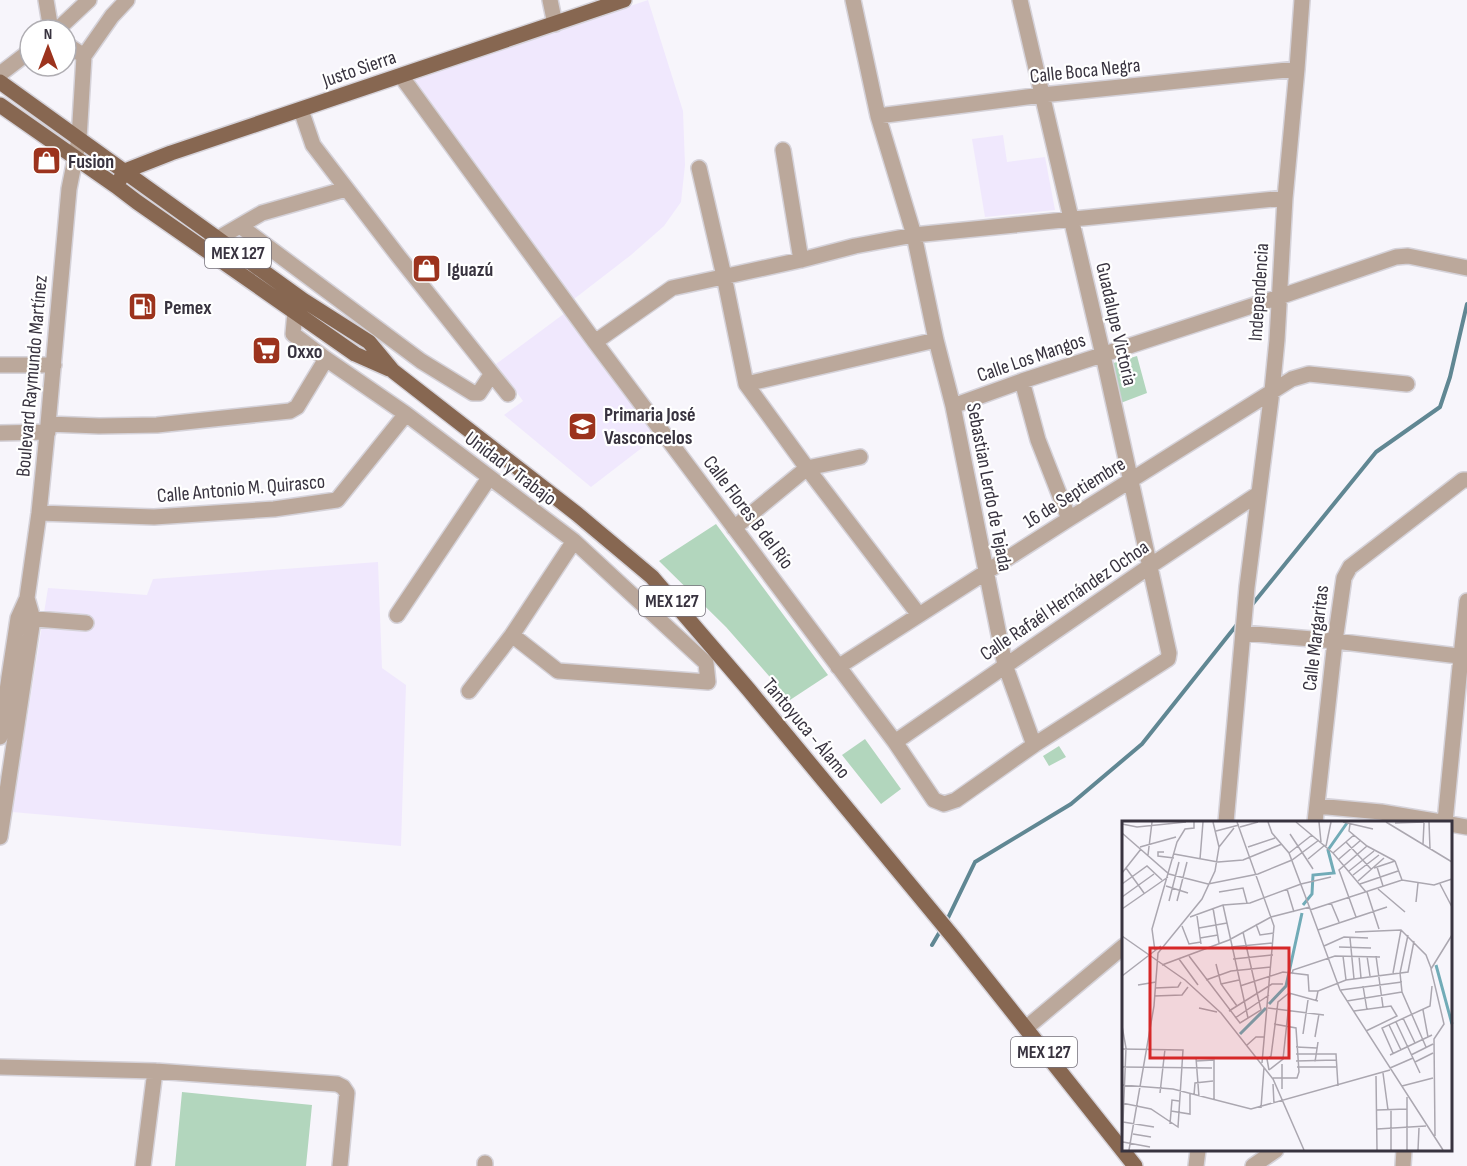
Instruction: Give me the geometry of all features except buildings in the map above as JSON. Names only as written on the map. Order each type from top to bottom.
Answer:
[{"type":"main road","name":"Justo Sierra","points":[[125,171],[171,153],[624,0]]},
{"type":"main road","name":"MEX 127","points":[[0,82],[217,239],[299,306]]},
{"type":"main road","name":"MEX 127","points":[[0,105],[203,248],[299,306]]},
{"type":"main road","points":[[116,186],[125,171]]},
{"type":"main road","name":"Tantoyuca - Álamo","points":[[299,306],[355,354],[393,371],[577,514],[652,577],[749,690],[954,938],[1122,1150]]},
{"type":"main road","name":"Tantoyuca - Álamo","points":[[1123,1151],[1135,1166]]},
{"type":"street","points":[[46,0],[49,18]]},
{"type":"street","points":[[70,18],[89,0]]},
{"type":"street","points":[[78,52],[84,56],[112,16],[127,0]]},
{"type":"street","points":[[550,0],[555,24]]},
{"type":"street","name":"Sebastian Lerdo de Tejada","points":[[853,0],[878,116],[914,235],[936,340],[953,406],[1005,665],[1034,745]]},
{"type":"street","name":"Guadalupe Victoria","points":[[1020,0],[1103,355],[1169,653],[1168,659],[1034,745]]},
{"type":"street","name":"Independencia","points":[[1227,821],[1247,587],[1272,391],[1285,198],[1302,0]]},
{"type":"street","name":"Boulevard Raymundo Martínez","points":[[0,837],[39,513],[69,189],[78,139],[84,56]]},
{"type":"street","points":[[0,74],[18,60]]},
{"type":"street","name":"Calle Boca Negra","points":[[878,116],[1042,95],[1297,69]]},
{"type":"street","name":"Calle Flores B del Río","points":[[401,76],[595,342],[895,742],[934,800],[944,804],[956,800],[1034,745]]},
{"type":"street","points":[[301,110],[313,145],[508,394]]},
{"type":"street","points":[[783,150],[801,260]]},
{"type":"street","points":[[699,168],[746,384],[919,615]]},
{"type":"street","points":[[203,248],[262,213],[346,189]]},
{"type":"street","points":[[595,342],[672,288],[855,246],[914,235],[1285,198]]},
{"type":"street","points":[[240,226],[422,361],[473,393],[479,393],[491,375]]},
{"type":"street","name":"Calle Los Mangos","points":[[953,406],[1396,257],[1408,256],[1461,267]]},
{"type":"street","name":"Unidad y Trabajo","points":[[299,306],[293,334],[406,414],[574,541],[706,663],[708,682],[558,671],[512,635]]},
{"type":"street","points":[[746,384],[936,340]]},
{"type":"street","points":[[0,433],[48,428],[157,425],[290,411],[297,406],[327,359]]},
{"type":"street","points":[[0,365],[54,365]]},
{"type":"street","name":"16 de Septiembre","points":[[838,667],[1292,379],[1309,374],[1407,384]]},
{"type":"street","points":[[1022,381],[1038,440],[1069,519]]},
{"type":"street","name":"Calle Antonio M. Quirasco","points":[[39,513],[154,517],[274,509],[336,500],[406,414]]},
{"type":"street","points":[[734,528],[807,468],[860,457]]},
{"type":"street","points":[[397,615],[489,478]]},
{"type":"street","name":"Calle Margaritas","points":[[1315,821],[1344,578],[1350,567],[1465,480]]},
{"type":"street","name":"Calle Rafaél Hernández Ochoa","points":[[895,742],[1258,494]]},
{"type":"street","points":[[469,691],[512,635],[574,541]]},
{"type":"street","points":[[1443,821],[1464,656],[1467,601]]},
{"type":"street","points":[[26,618],[86,623]]},
{"type":"street","name":"Boulevard Raymundo Martínez","points":[[0,737],[26,618]]},
{"type":"street","points":[[1244,629],[1464,656]]},
{"type":"street","points":[[1317,806],[1381,812],[1437,821]]},
{"type":"street","points":[[1452,824],[1467,827]]},
{"type":"street","points":[[1026,1028],[1122,948]]},
{"type":"street","points":[[0,1067],[155,1071],[337,1084],[347,1093],[339,1166]]},
{"type":"street","points":[[143,1166],[155,1071]]},
{"type":"street","points":[[1196,1166],[1198,1151]]},
{"type":"street","points":[[1253,1166],[1273,1151]]},
{"type":"street","points":[[1403,1166],[1404,1151]]},
{"type":"shaded area","points":[[648,0],[683,111],[685,165],[681,202],[664,226],[574,299],[412,79]]},
{"type":"shaded area","points":[[1003,135],[1007,162],[1045,157],[1055,210],[985,217],[972,139]]},
{"type":"shaded area","name":"Primaria José Vasconcelos","points":[[565,313],[656,437],[591,487],[504,415],[523,401],[496,364]]},
{"type":"shaded area","points":[[378,562],[382,668],[406,685],[401,846],[12,812],[48,588],[147,595],[153,579]]},
{"type":"green space","points":[[1137,356],[1147,393],[1118,404],[1110,364]]},
{"type":"green space","points":[[716,524],[828,675],[790,700],[726,627],[659,561]]},
{"type":"green space","points":[[865,739],[901,789],[881,804],[842,755]]},
{"type":"green space","points":[[1059,746],[1066,757],[1049,766],[1043,756]]},
{"type":"green space","points":[[182,1092],[312,1105],[306,1166],[175,1166]]},
{"type":"waterway","points":[[1251,606],[1376,452],[1440,407],[1450,377],[1467,304]]},
{"type":"waterway","points":[[946,922],[975,862],[1071,804],[1142,744],[1239,622]]},
{"type":"waterway","points":[[932,945],[942,928]]},
{"type":"place","name":"Fusion","points":[[47,161]]},
{"type":"place","name":"Iguazú","points":[[426,269]]},
{"type":"place","name":"Pemex","points":[[143,307]]},
{"type":"place","name":"Oxxo","points":[[266,351]]},
{"type":"place","name":"Primaria José Vasconcelos","points":[[583,426]]}]
